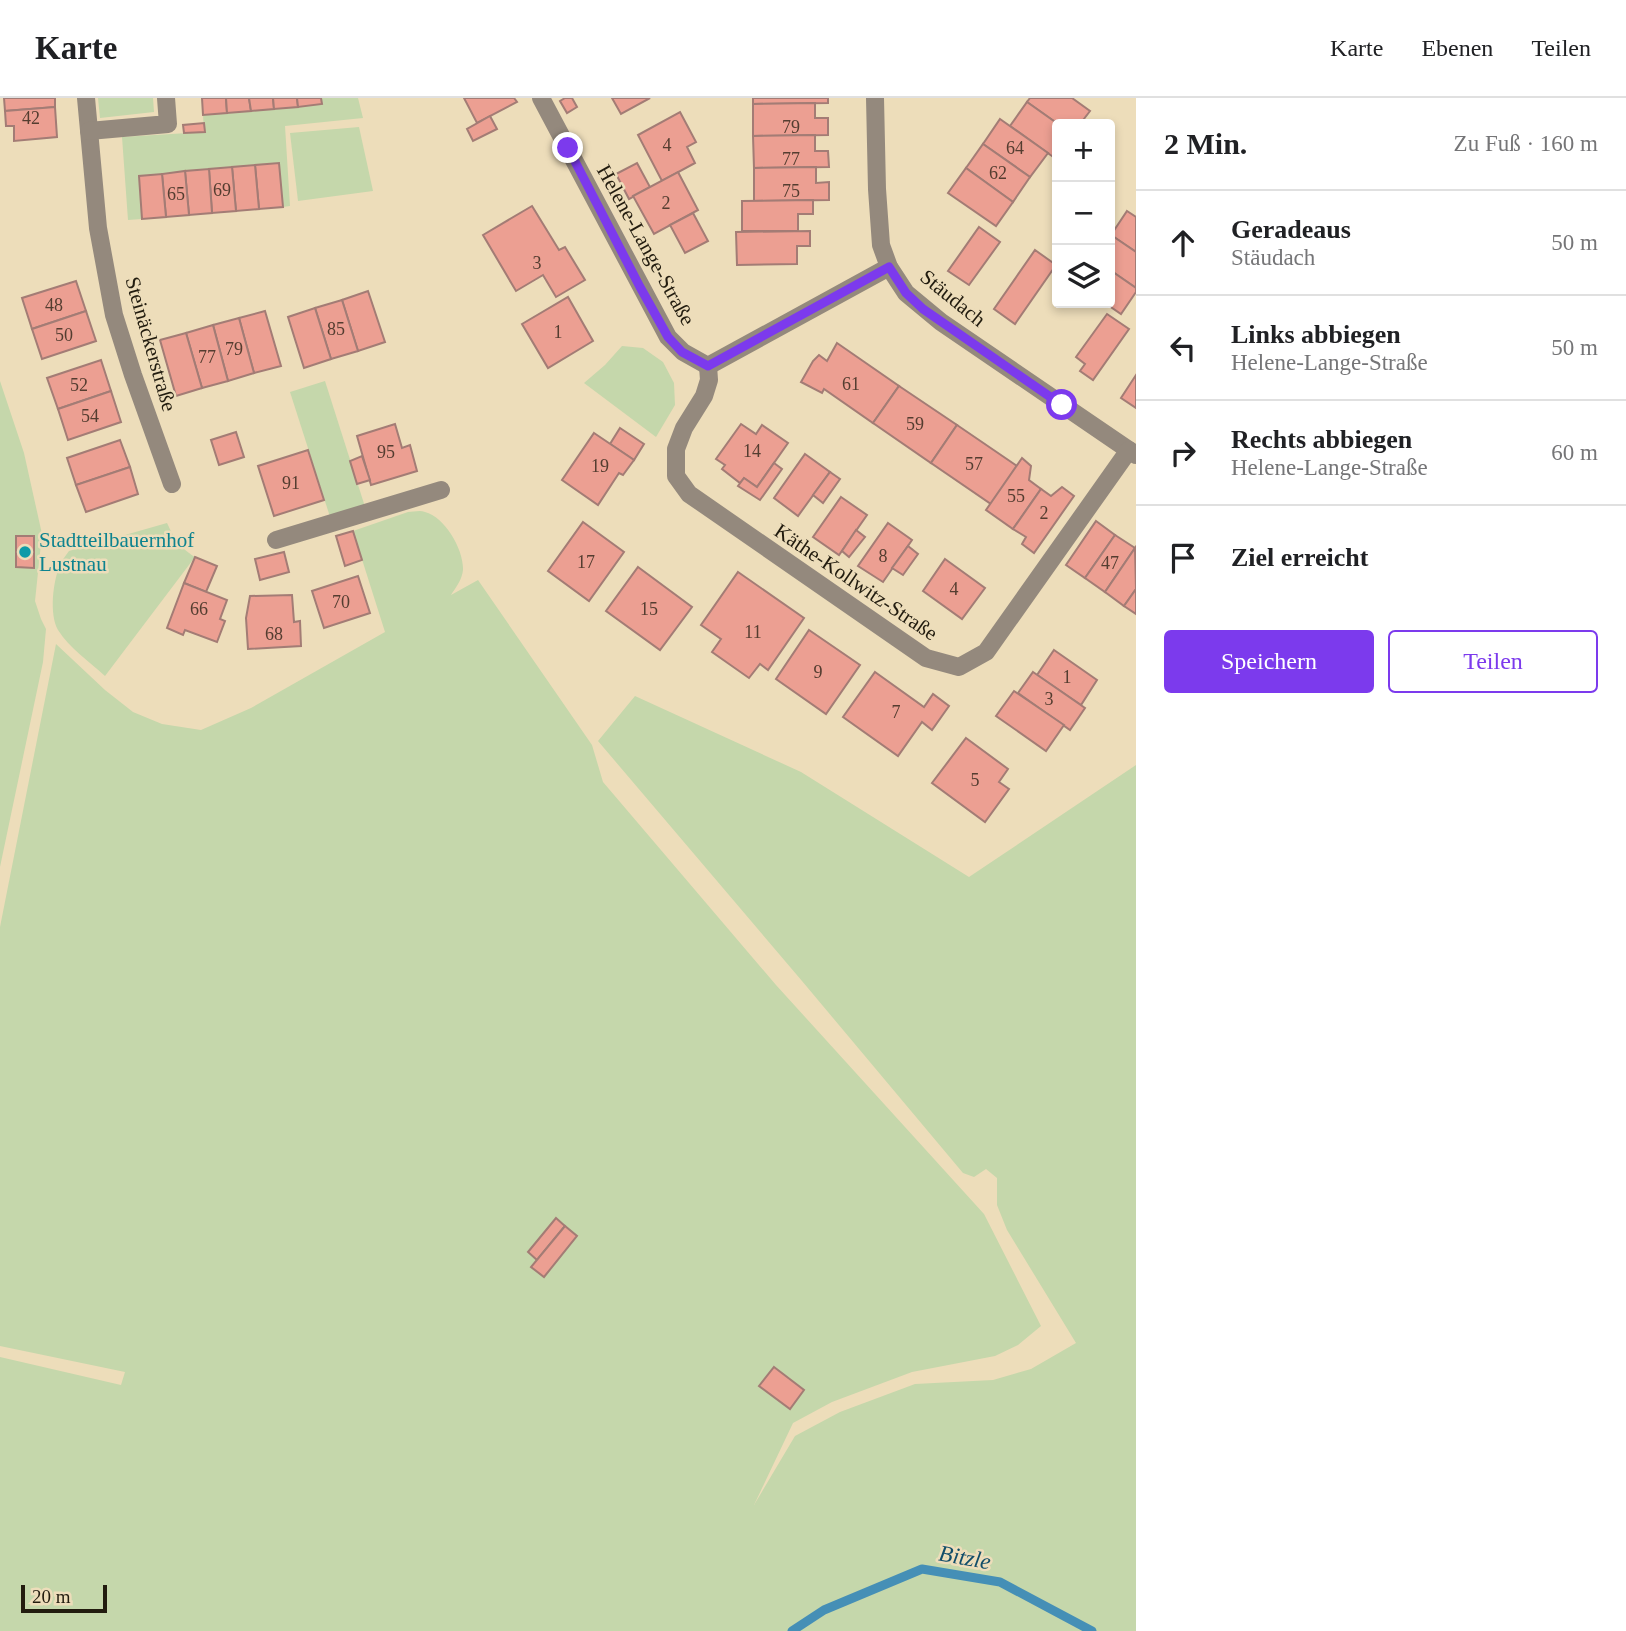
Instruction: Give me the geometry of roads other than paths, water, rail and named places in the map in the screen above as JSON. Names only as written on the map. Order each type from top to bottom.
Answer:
[{"type":"street","name":"Steinäckerstraße","points":[[86,98],[98,228],[114,315],[172,484]]},
{"type":"street","points":[[89,131],[168,124],[166,98]]},
{"type":"street","name":"Helene-Lange-Straße","points":[[541,98],[668,337],[682,352],[708,366]]},
{"type":"street","name":"Stäudach","points":[[875,98],[881,245],[889,267],[906,293],[923,309],[1133,453]]},
{"type":"street","points":[[708,366],[889,267]]},
{"type":"street","name":"Käthe-Kollwitz-Straße","points":[[708,366],[709,380],[704,396],[684,428],[676,449],[676,476],[689,494],[926,658],[959,667],[986,652],[1133,453]]},
{"type":"street","points":[[276,540],[441,490]]},
{"type":"waterway","name":"Bitzle","points":[[792,1631],[824,1610],[922,1569],[1000,1582],[1092,1631]]},
{"type":"place","name":"Stadtteilbauernhof Lustnau","points":[[25,552]]}]
